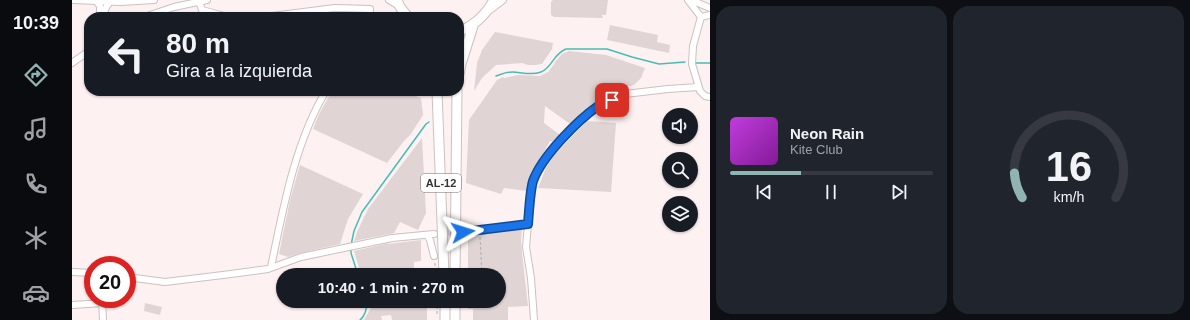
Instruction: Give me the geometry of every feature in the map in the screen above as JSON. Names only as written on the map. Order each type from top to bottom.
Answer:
[{"type":"highway","points":[[464,28],[474,23],[486,13],[494,0]]},
{"type":"highway","points":[[464,55],[474,23]]},
{"type":"highway","name":"AL-12","points":[[437,96],[444,268]]},
{"type":"highway","name":"AL-12","points":[[455,268],[457,96]]},
{"type":"highway","points":[[441,319],[443,308]]},
{"type":"highway","points":[[455,308],[455,320]]},
{"type":"street","points":[[73,0],[110,2],[154,0]]},
{"type":"street","points":[[159,12],[174,7],[207,0]]},
{"type":"street","points":[[389,0],[399,4]]},
{"type":"street","points":[[486,13],[503,0]]},
{"type":"street","points":[[688,0],[701,17]]},
{"type":"street","points":[[691,0],[710,8]]},
{"type":"street","points":[[96,1],[100,6],[101,12]]},
{"type":"street","points":[[199,1],[202,10],[209,12]]},
{"type":"street","points":[[105,12],[107,5],[110,2]]},
{"type":"street","points":[[303,12],[335,8],[370,9],[370,12]]},
{"type":"street","points":[[701,17],[710,15]]},
{"type":"street","points":[[701,17],[693,46],[692,64],[700,91],[705,96],[710,97]]},
{"type":"street","points":[[72,63],[84,54]]},
{"type":"street","points":[[534,320],[531,278],[526,248],[528,224],[533,182],[538,171],[551,152],[579,122],[599,105],[625,94],[698,87]]},
{"type":"street","points":[[271,267],[294,165],[314,112],[323,96]]},
{"type":"street","points":[[463,232],[528,224]]},
{"type":"street","points":[[136,278],[165,282],[268,269],[308,255],[392,238],[434,234]]},
{"type":"street","points":[[427,235],[430,240],[434,256]]},
{"type":"street","points":[[72,272],[84,273]]},
{"type":"street","points":[[72,305],[84,303]]},
{"type":"street","points":[[102,308],[103,320]]},
{"type":"path","points":[[480,230],[482,268]]},
{"type":"path","points":[[434,256],[435,268]]},
{"type":"path","points":[[439,308],[441,319]]},
{"type":"building","points":[[553,0],[608,0],[606,15],[602,15],[603,18],[554,17],[551,15],[551,2]]},
{"type":"building","points":[[610,25],[658,35],[657,42],[670,45],[669,53],[607,40]]},
{"type":"building","points":[[495,32],[553,43],[552,49],[542,64],[528,65],[522,63],[496,65],[482,78],[474,91],[477,63],[482,50]]},
{"type":"building","points":[[569,51],[606,55],[645,68],[641,78],[634,85],[619,89],[602,99],[598,99],[570,124],[545,106],[544,123],[560,135],[553,142],[550,141],[529,180],[527,191],[504,188],[501,194],[466,183],[469,120],[497,80],[503,77],[518,75],[540,76],[548,72],[562,54]]},
{"type":"building","points":[[329,96],[416,96],[421,98],[423,115],[411,134],[387,163],[313,129],[319,114]]},
{"type":"building","points":[[587,121],[616,123],[611,192],[538,188],[546,168],[555,154]]},
{"type":"building","points":[[422,138],[426,213],[418,230],[400,222],[394,233],[354,241],[368,209]]},
{"type":"building","points":[[300,165],[363,194],[348,219],[340,244],[288,257],[279,254],[290,200]]},
{"type":"building","points":[[522,229],[522,253],[528,306],[508,307],[508,320],[473,320],[473,309],[468,308],[506,308],[506,268],[468,268],[468,236]]},
{"type":"building","points":[[421,240],[421,261],[414,262],[414,268],[359,268],[354,251],[389,243],[388,244]]},
{"type":"building","points":[[145,303],[162,307],[160,315],[144,311]]},
{"type":"building","points":[[371,308],[427,308],[427,320],[392,320],[391,315],[381,316],[382,320],[364,320]]},
{"type":"waterway","points":[[496,76],[510,72],[530,74],[541,72],[548,67],[558,54],[566,49],[607,49],[659,64],[685,62]]},
{"type":"waterway","points":[[696,63],[710,63]]},
{"type":"waterway","points":[[351,245],[354,231],[362,212],[426,124],[429,122]]},
{"type":"waterway","points":[[351,249],[356,268]]},
{"type":"waterway","points":[[360,320],[364,316],[367,308]]},
{"type":"tunnel","points":[[434,234],[458,232]]},
{"type":"route","points":[[463,232],[528,224],[533,182],[538,171],[551,152],[579,122],[599,105],[612,100]]}]
